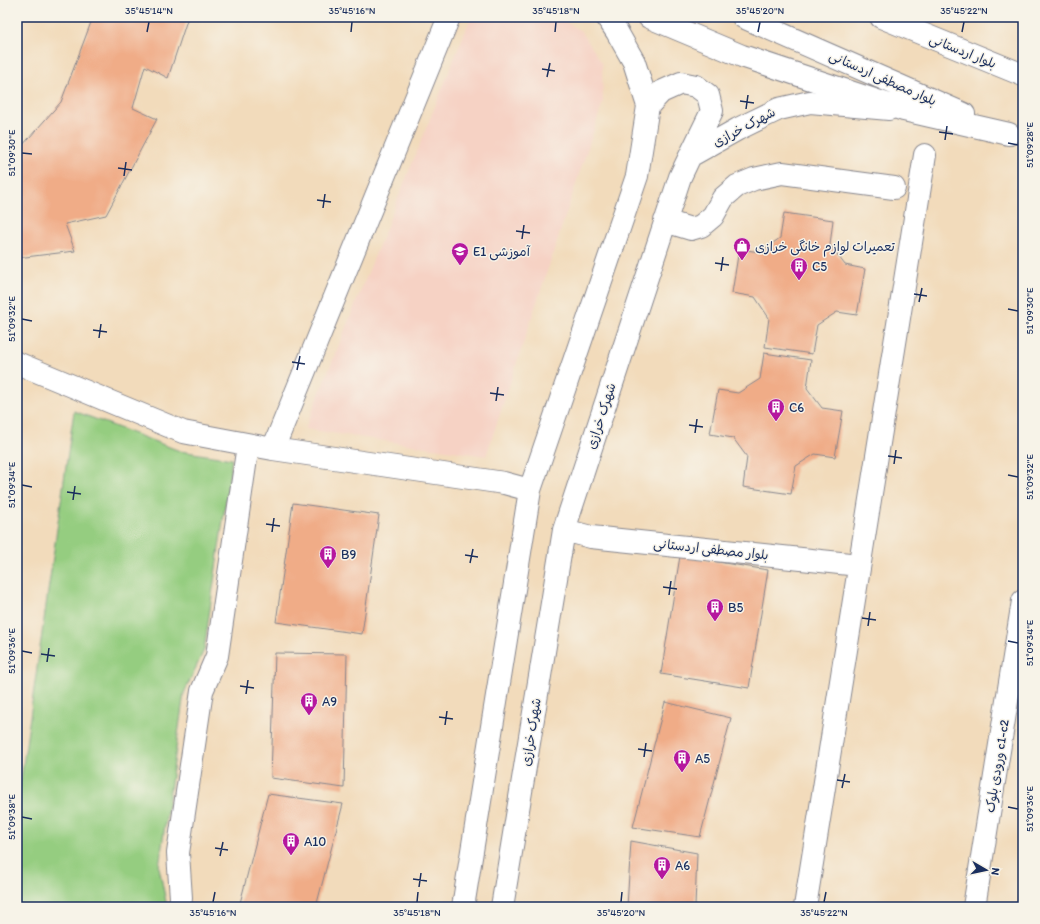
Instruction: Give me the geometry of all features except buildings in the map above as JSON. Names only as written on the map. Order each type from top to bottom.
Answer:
[{"type":"street","points":[[273,449],[449,17]]},
{"type":"street","points":[[462,907],[530,490],[637,176],[648,106],[634,62],[607,17]]},
{"type":"street","points":[[649,17],[742,56],[904,110],[1016,136]]},
{"type":"street","name":"بلوار مصطفی اردستانی","points":[[743,17],[1016,136]]},
{"type":"street","name":"بلوار اردستانی","points":[[881,17],[1023,76]]},
{"type":"street","points":[[648,106],[661,92],[681,84],[696,86],[708,95],[712,111],[690,156]]},
{"type":"street","name":"شهرک خرازی","points":[[502,907],[564,530],[680,177],[690,156],[738,129],[779,109],[810,102],[904,110]]},
{"type":"street","points":[[805,907],[925,155]]},
{"type":"street","points":[[666,221],[691,229],[701,226],[712,216],[723,198],[737,186],[754,179],[782,173],[894,188]]},
{"type":"street","points":[[17,363],[183,432],[273,449],[504,483],[530,490]]},
{"type":"street","points":[[180,907],[181,898],[178,853],[202,691],[217,656],[248,444]]},
{"type":"street","name":"بلوار مصطفی اردستانی","points":[[564,530],[591,537],[859,565]]},
{"type":"street","name":"ورودی بلوک c1-c2","points":[[974,907],[1023,601]]},
{"type":"shaded area","name":"E1 آموزشی","points":[[471,17],[557,17],[581,31],[602,63],[603,102],[486,456],[305,429]]},
{"type":"green space","points":[[74,411],[180,451],[232,459],[204,650],[184,693],[159,867],[167,907],[17,907],[17,807]]},
{"type":"place","name":"تعمیرات لوازم خانگی خرازی","points":[[742,261]]},
{"type":"place","name":"E1 آموزشی","points":[[460,266]]},
{"type":"place","name":"C5","points":[[799,281]]},
{"type":"place","name":"C6","points":[[776,422]]},
{"type":"place","name":"B9","points":[[328,569]]},
{"type":"place","name":"B5","points":[[715,622]]},
{"type":"place","name":"A9","points":[[309,716]]},
{"type":"place","name":"A5","points":[[682,773]]},
{"type":"place","name":"A10","points":[[291,856]]},
{"type":"place","name":"A6","points":[[662,880]]}]
